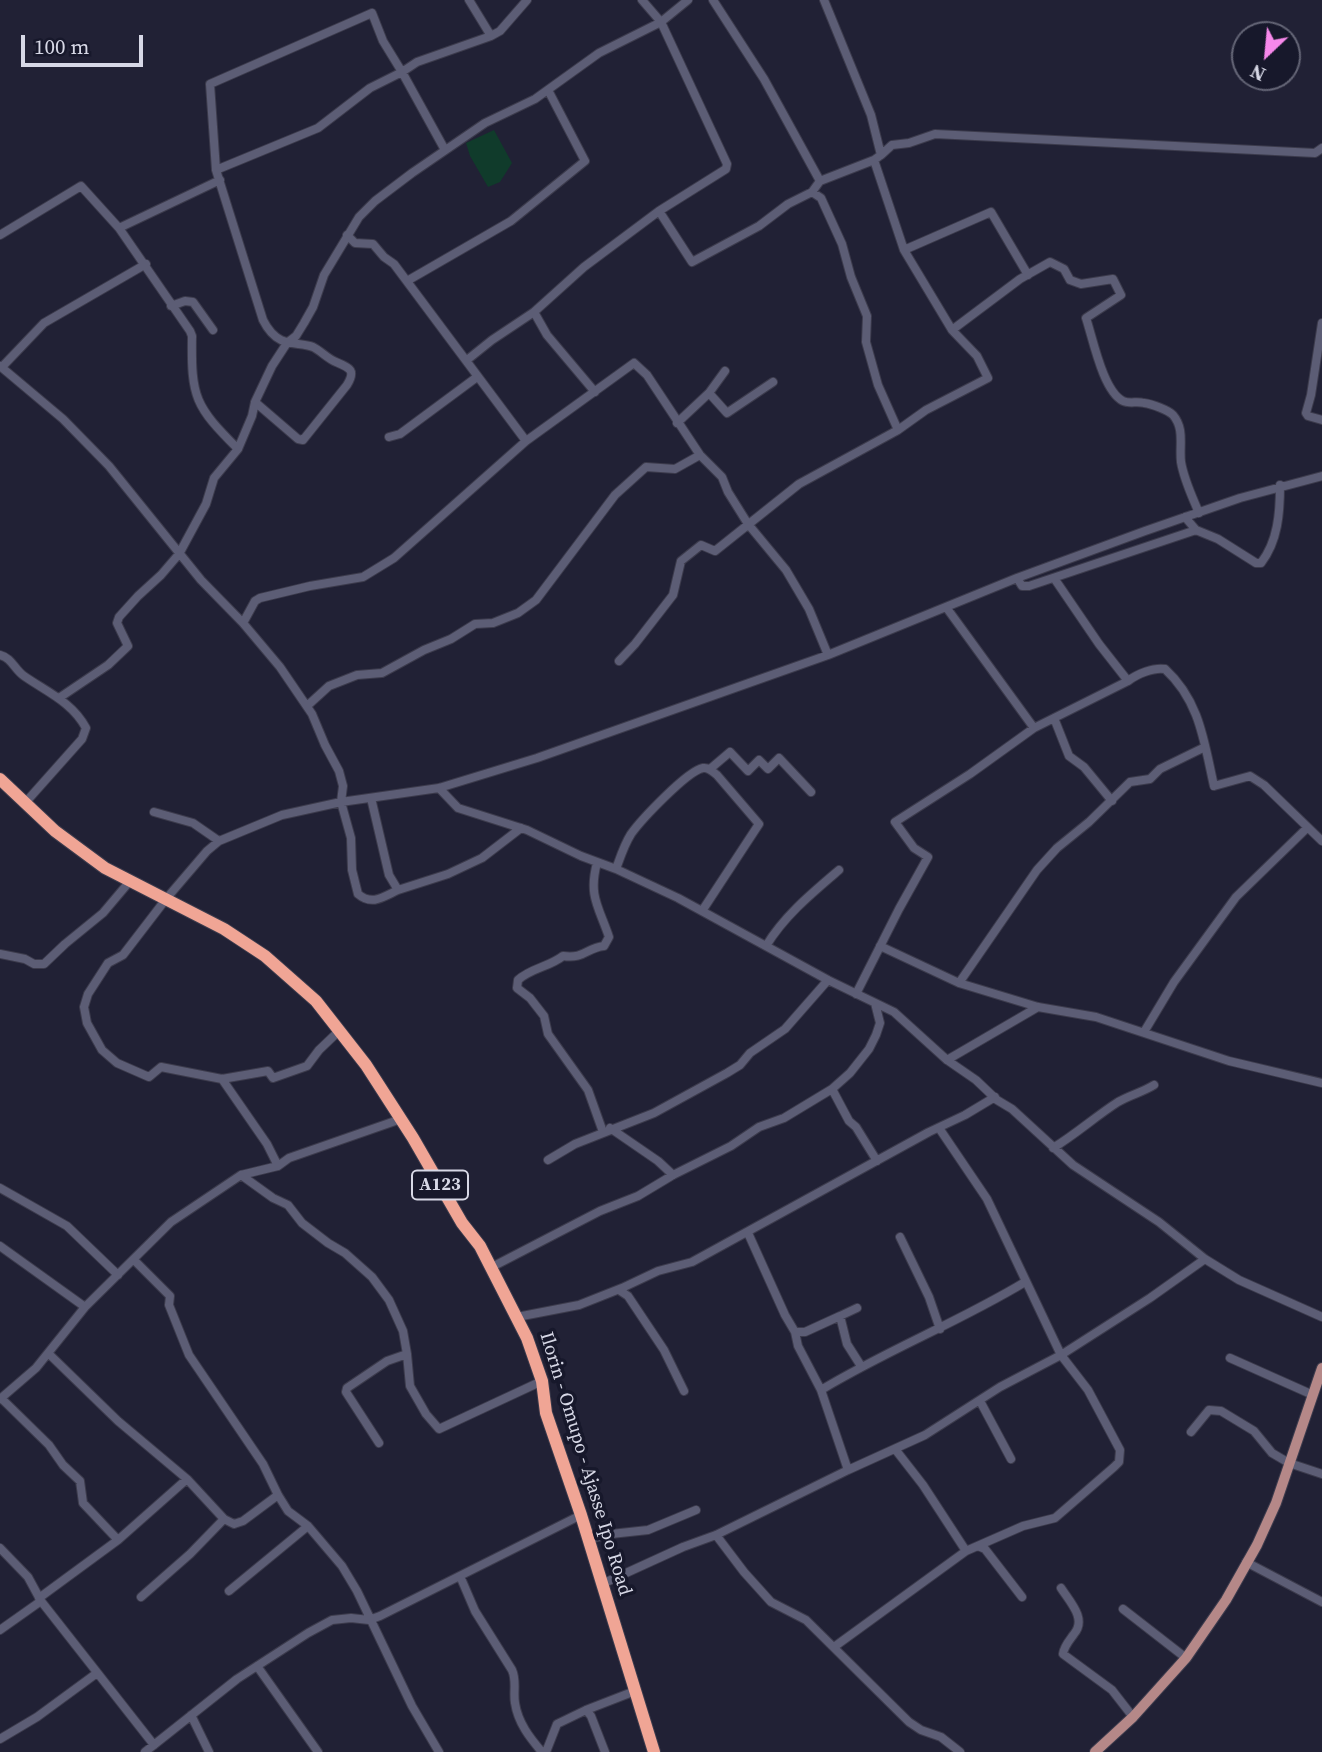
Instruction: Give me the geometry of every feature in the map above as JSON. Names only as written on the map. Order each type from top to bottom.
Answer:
[{"type":"highway","name":"Ilorin - Omupo - Ajasse Ipo Road","points":[[0,779],[55,831],[82,852],[130,881],[224,929],[265,956],[300,985],[340,1030],[401,1119],[462,1223],[480,1246],[527,1338],[542,1381],[546,1413],[581,1515],[654,1752]]},
{"type":"main road","points":[[1095,1752],[1133,1717],[1186,1658],[1226,1600],[1257,1545],[1276,1503],[1322,1368]]},
{"type":"street","points":[[469,0],[491,36]]},
{"type":"street","points":[[216,170],[318,128],[370,88],[417,62],[491,36],[500,31],[527,0]]},
{"type":"street","points":[[467,360],[534,312],[584,267],[659,211],[727,167],[661,22],[642,0]]},
{"type":"street","points":[[59,698],[107,665],[128,646],[117,623],[121,612],[161,575],[179,554],[206,504],[214,478],[238,449],[272,366],[304,323],[313,307],[324,275],[359,216],[374,201],[485,123],[535,99],[599,53],[661,22],[688,0]]},
{"type":"street","points":[[713,0],[764,79],[820,181]]},
{"type":"street","points":[[619,661],[673,595],[681,561],[701,545],[715,551],[799,484],[898,430],[926,410],[988,378],[977,356],[952,330],[904,250],[878,157],[871,115],[824,0]]},
{"type":"street","points":[[255,402],[298,439],[303,440],[351,378],[351,371],[347,365],[335,362],[315,348],[287,343],[277,338],[263,320],[216,170],[210,85],[372,13],[383,41],[445,150]]},
{"type":"street","points":[[407,281],[512,221],[585,161],[548,90]]},
{"type":"street","points":[[659,211],[692,262],[760,226],[788,204],[813,192],[820,181],[878,157],[892,145],[909,143],[935,134],[1315,153],[1322,148]]},
{"type":"street","points":[[118,228],[219,180]]},
{"type":"street","points":[[0,234],[81,186],[146,264],[192,337],[192,379],[199,404],[208,419],[238,449]]},
{"type":"street","points":[[813,192],[821,198],[842,244],[866,316],[866,342],[878,385],[898,430]]},
{"type":"street","points":[[904,250],[991,212],[1028,275]]},
{"type":"street","points":[[347,235],[355,243],[373,244],[407,281],[526,441]]},
{"type":"street","points":[[952,330],[1050,262],[1064,269],[1070,280],[1081,284],[1113,279],[1121,295],[1086,318],[1102,369],[1116,395],[1125,402],[1145,403],[1172,414],[1179,427],[1185,479],[1199,513]]},
{"type":"street","points":[[146,264],[44,323],[1,366],[63,419],[92,448],[201,580],[243,623],[280,667],[307,706],[339,771],[343,786],[341,802],[351,838],[352,870],[358,894],[364,899],[376,901],[398,890],[448,874],[482,858],[521,828]]},
{"type":"street","points":[[170,306],[185,301],[193,302],[213,330]]},
{"type":"street","points":[[534,312],[547,335],[595,391]]},
{"type":"street","points":[[1322,323],[1306,412],[1308,416],[1322,420]]},
{"type":"street","points":[[243,623],[255,601],[260,598],[363,577],[383,564],[526,441],[632,363],[636,363],[647,375],[700,455],[722,477],[748,524],[786,570],[809,609],[828,654]]},
{"type":"street","points":[[677,423],[709,393],[725,371]]},
{"type":"street","points":[[389,437],[400,434],[477,377]]},
{"type":"street","points":[[709,393],[727,413],[773,382]]},
{"type":"street","points":[[307,706],[329,687],[357,675],[382,673],[475,624],[493,623],[518,613],[536,600],[615,495],[646,467],[675,469],[700,455]]},
{"type":"street","points":[[340,1030],[307,1066],[274,1078],[268,1071],[222,1079],[161,1067],[149,1077],[117,1063],[102,1049],[88,1023],[85,1007],[88,993],[108,963],[123,955],[166,899],[207,851],[219,841],[282,815],[341,802],[439,788],[537,758],[828,654],[1017,578],[1185,517],[1280,485],[1322,476]]},
{"type":"street","points":[[1185,517],[1196,530],[1219,539],[1261,564],[1277,529],[1280,485]]},
{"type":"street","points":[[1017,578],[1022,586],[1029,586],[1196,530]]},
{"type":"street","points":[[1054,578],[1092,635],[1128,681]]},
{"type":"street","points":[[946,607],[1034,728]]},
{"type":"street","points":[[0,655],[8,657],[21,674],[59,698],[78,714],[86,728],[82,739],[25,803]]},
{"type":"street","points":[[856,994],[928,858],[914,848],[895,822],[970,774],[1034,728],[1135,675],[1159,668],[1166,669],[1188,694],[1197,713],[1214,786],[1250,776],[1264,785],[1322,841]]},
{"type":"street","points":[[1054,718],[1069,756],[1084,768],[1112,801]]},
{"type":"street","points":[[959,982],[1049,856],[1130,782],[1150,779],[1160,769],[1205,747]]},
{"type":"street","points":[[710,769],[730,752],[748,771],[759,760],[768,769],[779,758],[811,792]]},
{"type":"street","points":[[616,869],[631,835],[655,805],[694,773],[702,768],[710,769],[759,824],[702,911]]},
{"type":"street","points":[[439,788],[457,808],[521,828],[616,869],[894,1012],[947,1060],[1012,1109],[1073,1165],[1159,1222],[1205,1259],[1239,1280],[1322,1317]]},
{"type":"street","points":[[371,799],[389,874],[398,890]]},
{"type":"street","points":[[154,812],[193,823],[219,841]]},
{"type":"street","points":[[1144,1032],[1174,982],[1236,897],[1307,828]]},
{"type":"street","points":[[597,863],[593,891],[599,915],[609,937],[604,946],[596,947],[576,958],[563,956],[552,964],[527,972],[518,980],[517,988],[530,998],[544,1016],[548,1034],[587,1090],[606,1130],[658,1161],[673,1175]]},
{"type":"street","points":[[766,946],[798,906],[839,870]]},
{"type":"street","points":[[0,954],[25,959],[34,964],[44,964],[103,913],[130,881]]},
{"type":"street","points":[[880,946],[959,982],[1038,1007],[1096,1017],[1229,1061],[1322,1083]]},
{"type":"street","points":[[548,1160],[606,1130],[654,1114],[740,1065],[750,1053],[785,1029],[828,980]]},
{"type":"street","points":[[490,1268],[600,1211],[638,1196],[731,1146],[759,1127],[785,1118],[832,1089],[850,1073],[869,1049],[876,1035],[880,1023],[875,1003]]},
{"type":"street","points":[[947,1060],[1038,1007]]},
{"type":"street","points":[[222,1079],[267,1144],[278,1166]]},
{"type":"street","points":[[1053,1148],[1084,1129],[1121,1100],[1138,1095],[1154,1085]]},
{"type":"street","points":[[832,1089],[849,1121],[856,1127],[877,1161]]},
{"type":"street","points":[[517,1317],[539,1311],[559,1311],[619,1290],[658,1271],[692,1262],[995,1097]]},
{"type":"street","points":[[118,1540],[83,1503],[80,1481],[63,1465],[49,1445],[0,1399],[36,1368],[85,1307],[171,1222],[242,1175],[278,1166],[289,1158],[401,1119]]},
{"type":"street","points":[[834,1647],[965,1551],[1023,1526],[1055,1518],[1119,1462],[1120,1450],[1088,1391],[1061,1355],[987,1199],[939,1128]]},
{"type":"street","points":[[242,1175],[272,1198],[288,1205],[302,1223],[345,1253],[372,1277],[395,1312],[403,1331],[410,1385],[426,1414],[439,1429],[542,1381]]},
{"type":"street","points":[[0,1188],[67,1226],[118,1275]]},
{"type":"street","points":[[748,1233],[795,1332],[798,1346],[821,1390],[848,1470]]},
{"type":"street","points":[[900,1237],[929,1297],[940,1329]]},
{"type":"street","points":[[0,1246],[85,1307]]},
{"type":"street","points":[[602,1584],[716,1535],[925,1435],[1000,1387],[1061,1355],[1205,1259]]},
{"type":"street","points":[[134,1260],[170,1296],[169,1305],[189,1355],[263,1464],[288,1511],[308,1526],[342,1566],[357,1591],[412,1706],[439,1752]]},
{"type":"street","points":[[821,1390],[861,1366],[940,1329],[1025,1283]]},
{"type":"street","points":[[619,1290],[628,1296],[664,1350],[684,1391]]},
{"type":"street","points":[[795,1332],[805,1332],[857,1308]]},
{"type":"street","points":[[840,1317],[847,1344],[861,1366]]},
{"type":"street","points":[[48,1353],[118,1421],[187,1479],[224,1519],[234,1524],[243,1521],[278,1495]]},
{"type":"street","points":[[379,1443],[346,1392],[347,1388],[387,1361],[407,1354]]},
{"type":"street","points":[[1230,1358],[1313,1395]]},
{"type":"street","points":[[980,1401],[1011,1459]]},
{"type":"street","points":[[1191,1432],[1209,1410],[1220,1410],[1254,1431],[1272,1452],[1289,1463],[1322,1474]]},
{"type":"street","points":[[895,1449],[918,1477],[965,1551]]},
{"type":"street","points":[[0,1630],[118,1540],[187,1479]]},
{"type":"street","points":[[588,1539],[648,1530],[696,1510]]},
{"type":"street","points":[[145,1752],[257,1666],[308,1633],[332,1620],[369,1620],[380,1616],[581,1515]]},
{"type":"street","points":[[141,1597],[190,1554],[224,1519]]},
{"type":"street","points":[[229,1591],[308,1526]]},
{"type":"street","points":[[716,1535],[771,1602],[806,1620],[909,1723],[941,1737],[960,1752]]},
{"type":"street","points":[[978,1546],[985,1549],[1022,1597]]},
{"type":"street","points":[[0,1548],[28,1577],[40,1599],[155,1745]]},
{"type":"street","points":[[1246,1562],[1322,1602]]},
{"type":"street","points":[[460,1576],[475,1611],[516,1678],[514,1702],[526,1733],[544,1752],[557,1724],[635,1691]]},
{"type":"street","points":[[1061,1588],[1081,1620],[1080,1628],[1064,1647],[1063,1654],[1112,1690],[1133,1717]]},
{"type":"street","points":[[1123,1609],[1186,1658]]},
{"type":"street","points":[[257,1666],[318,1752]]},
{"type":"street","points":[[0,1739],[37,1717],[97,1673]]},
{"type":"street","points":[[586,1710],[592,1716],[605,1752]]},
{"type":"street","points":[[191,1715],[209,1752]]},
{"type":"green space","points":[[494,130],[512,163],[500,182],[488,187],[470,156],[466,143]]}]
